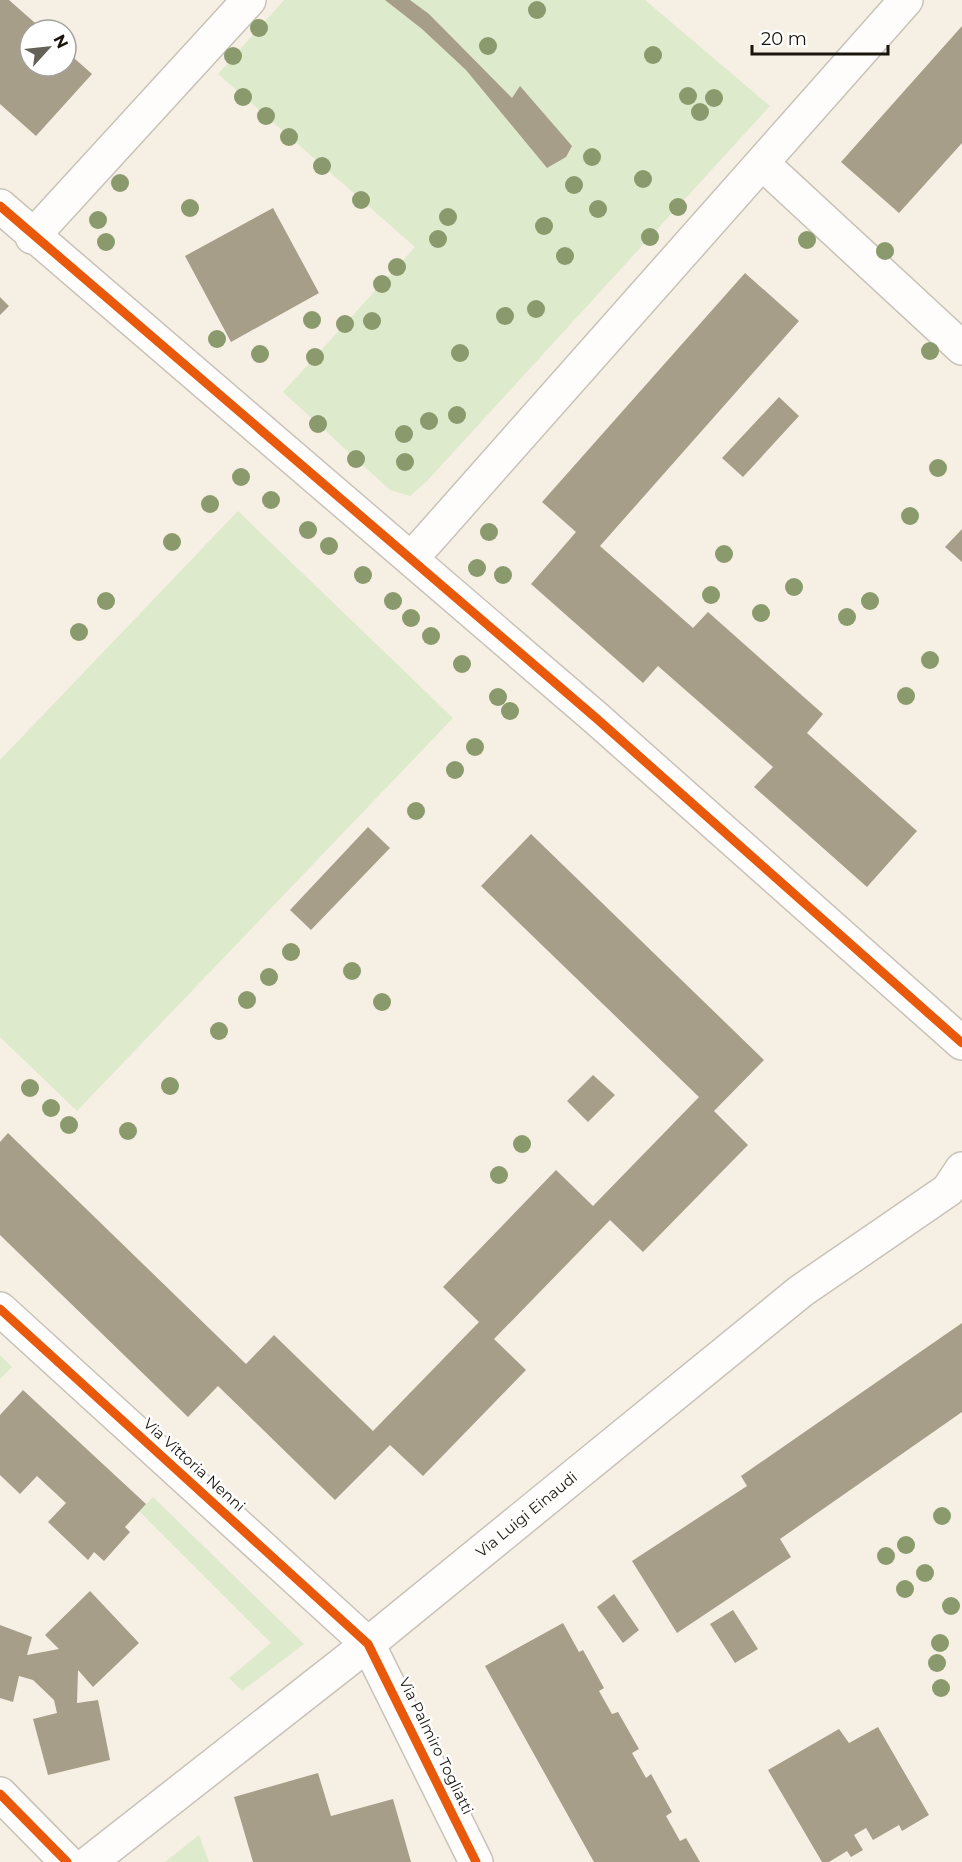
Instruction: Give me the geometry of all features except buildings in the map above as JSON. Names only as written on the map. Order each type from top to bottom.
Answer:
[{"type":"street","points":[[32,237],[249,0]]},
{"type":"street","points":[[411,560],[906,0]]},
{"type":"street","points":[[762,163],[962,348]]},
{"type":"street","points":[[0,206],[32,237],[596,718],[962,1043]]},
{"type":"street","name":"Via Luigi Einaudi","points":[[90,1862],[368,1644],[801,1291],[948,1190],[962,1169]]},
{"type":"street","name":"Via Vittoria Nenni","points":[[0,1309],[368,1644]]},
{"type":"street","name":"Via Palmiro Togliatti","points":[[368,1644],[476,1862]]},
{"type":"street","points":[[0,1794],[67,1862]]},
{"type":"green space","points":[[284,0],[645,0],[770,106],[427,481],[410,496],[390,490],[283,392],[415,247],[218,74]]},
{"type":"green space","points":[[238,511],[453,718],[77,1111],[0,1037],[0,760]]},
{"type":"green space","points":[[0,1355],[12,1367],[0,1379]]},
{"type":"green space","points":[[153,1497],[304,1644],[242,1691],[229,1678],[271,1643],[139,1511]]},
{"type":"green space","points":[[199,1835],[209,1862],[165,1862]]},
{"type":"cycle path","points":[[0,206],[596,718],[962,1043]]},
{"type":"cycle path","points":[[0,1309],[368,1644],[476,1862]]},
{"type":"cycle path","points":[[0,1794],[67,1862]]}]
